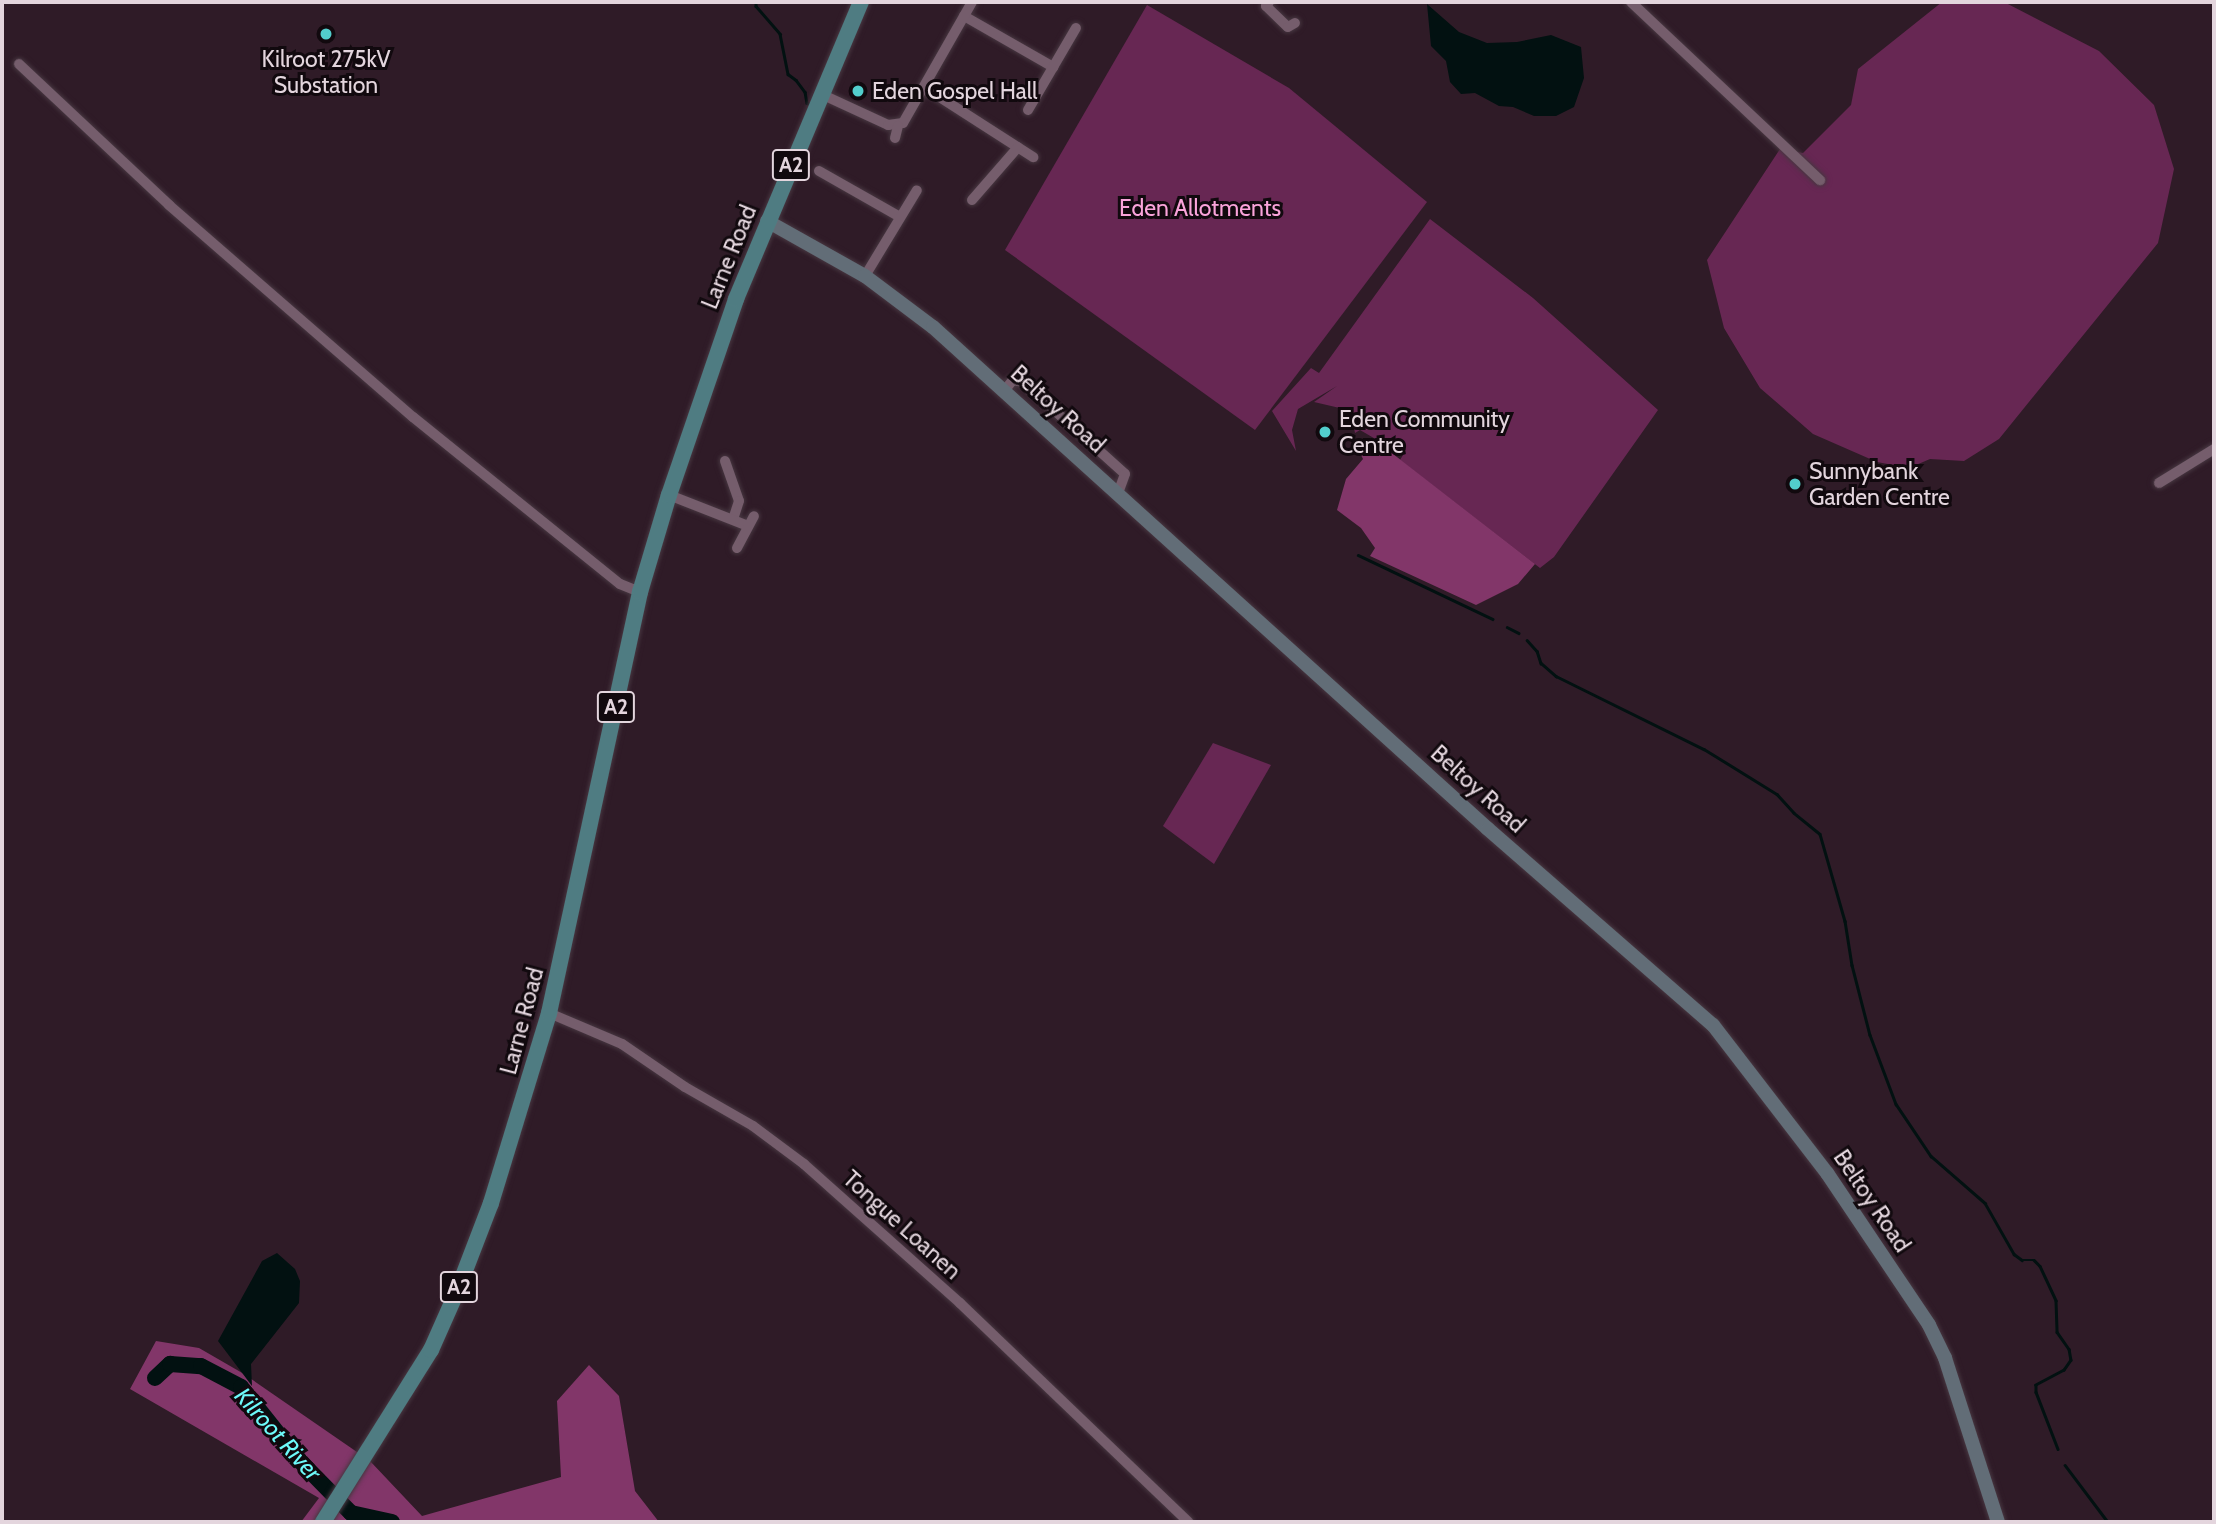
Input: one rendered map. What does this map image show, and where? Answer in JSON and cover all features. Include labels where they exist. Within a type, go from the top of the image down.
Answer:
[{"type":"main road","name":"Larne Road","points":[[323,1522],[431,1350],[458,1289],[495,1191],[549,1013],[640,592],[669,495],[716,350],[767,221],[861,2]]},
{"type":"main road","name":"Beltoy Road","points":[[767,221],[865,276],[932,326],[1488,829],[1705,1018],[1728,1042],[1758,1087],[1828,1173],[1929,1325],[1945,1358],[1998,1522]]},
{"type":"street","points":[[895,138],[898,126],[906,120],[972,2]]},
{"type":"street","points":[[1631,2],[1820,180]]},
{"type":"street","points":[[1265,3],[1289,27]]},
{"type":"street","points":[[964,16],[1053,67]]},
{"type":"street","points":[[1028,110],[1076,28]]},
{"type":"street","points":[[19,64],[169,205],[413,417],[620,584],[640,592]]},
{"type":"street","points":[[924,87],[1033,157]]},
{"type":"street","points":[[821,94],[888,125],[898,126]]},
{"type":"street","points":[[972,200],[1017,147]]},
{"type":"street","points":[[819,171],[900,217]]},
{"type":"street","points":[[865,276],[917,190]]},
{"type":"street","points":[[2159,483],[2214,449]]},
{"type":"street","points":[[725,461],[739,501],[733,519]]},
{"type":"street","points":[[669,495],[733,519],[751,521],[737,548]]},
{"type":"street","name":"Tongue Loanen","points":[[549,1013],[622,1044],[685,1087],[753,1126],[804,1164],[941,1285],[1188,1522]]},
{"type":"green space","points":[[1942,2],[2004,2],[2099,51],[2154,105],[2174,169],[2158,243],[1999,439],[1964,461],[1930,459],[1909,468],[1877,462],[1813,434],[1760,388],[1724,328],[1707,260],[1780,149],[1803,153],[1851,105],[1858,69]]},
{"type":"green space","name":"Eden Allotments","points":[[1147,5],[1289,88],[1427,202],[1255,430],[1005,250]]},
{"type":"green space","points":[[1430,219],[1533,298],[1658,410],[1554,557],[1540,568],[1400,460],[1403,455],[1360,430],[1355,433],[1352,418],[1344,409],[1314,402],[1337,386],[1298,409],[1292,430],[1296,451],[1272,411],[1311,368],[1319,373]]},
{"type":"green space","points":[[1213,743],[1271,765],[1214,864],[1163,826]]},
{"type":"shaded area","points":[[1427,4],[1459,32],[1487,43],[1517,42],[1551,35],[1581,47],[1584,78],[1574,107],[1556,116],[1534,116],[1513,107],[1499,106],[1475,93],[1461,94],[1450,82],[1446,61],[1431,46]]},
{"type":"shaded area","points":[[1375,440],[1535,564],[1518,584],[1476,605],[1370,556],[1375,548],[1361,528],[1337,510],[1346,479],[1363,459],[1359,451]]},
{"type":"shaded area","points":[[277,1253],[295,1269],[300,1281],[299,1303],[251,1364],[252,1386],[218,1341],[262,1261]]},
{"type":"shaded area","points":[[156,1341],[199,1348],[244,1374],[370,1461],[422,1516],[561,1477],[557,1401],[589,1365],[619,1396],[635,1491],[659,1522],[301,1522],[319,1498],[130,1389]]},
{"type":"waterway","points":[[756,2],[756,6],[780,34],[788,74],[796,80],[805,92],[807,103],[812,106]]},
{"type":"waterway","points":[[1358,555],[1493,619]]},
{"type":"waterway","points":[[1507,627],[1519,633]]},
{"type":"waterway","points":[[1527,640],[1537,651],[1541,663],[1556,676],[1704,749],[1777,794],[1794,813],[1820,834],[1845,921],[1852,965],[1870,1035],[1896,1104],[1931,1156],[1985,1203],[2014,1254],[2022,1260],[2034,1260],[2040,1266],[2056,1301],[2057,1332],[2069,1349],[2071,1360],[2064,1370],[2036,1385],[2036,1392],[2058,1449]]},
{"type":"waterway","name":"Kilroot River","points":[[155,1378],[170,1364],[201,1366],[241,1387],[299,1460],[351,1513],[392,1522]]},
{"type":"waterway","points":[[2065,1465],[2108,1522]]},
{"type":"place","name":"Kilroot 275kV Substation","points":[[326,34]]},
{"type":"place","name":"Eden Gospel Hall","points":[[858,91]]},
{"type":"place","name":"Eden Community Centre","points":[[1325,432]]},
{"type":"place","name":"Sunnybank Garden Centre","points":[[1795,484]]}]
